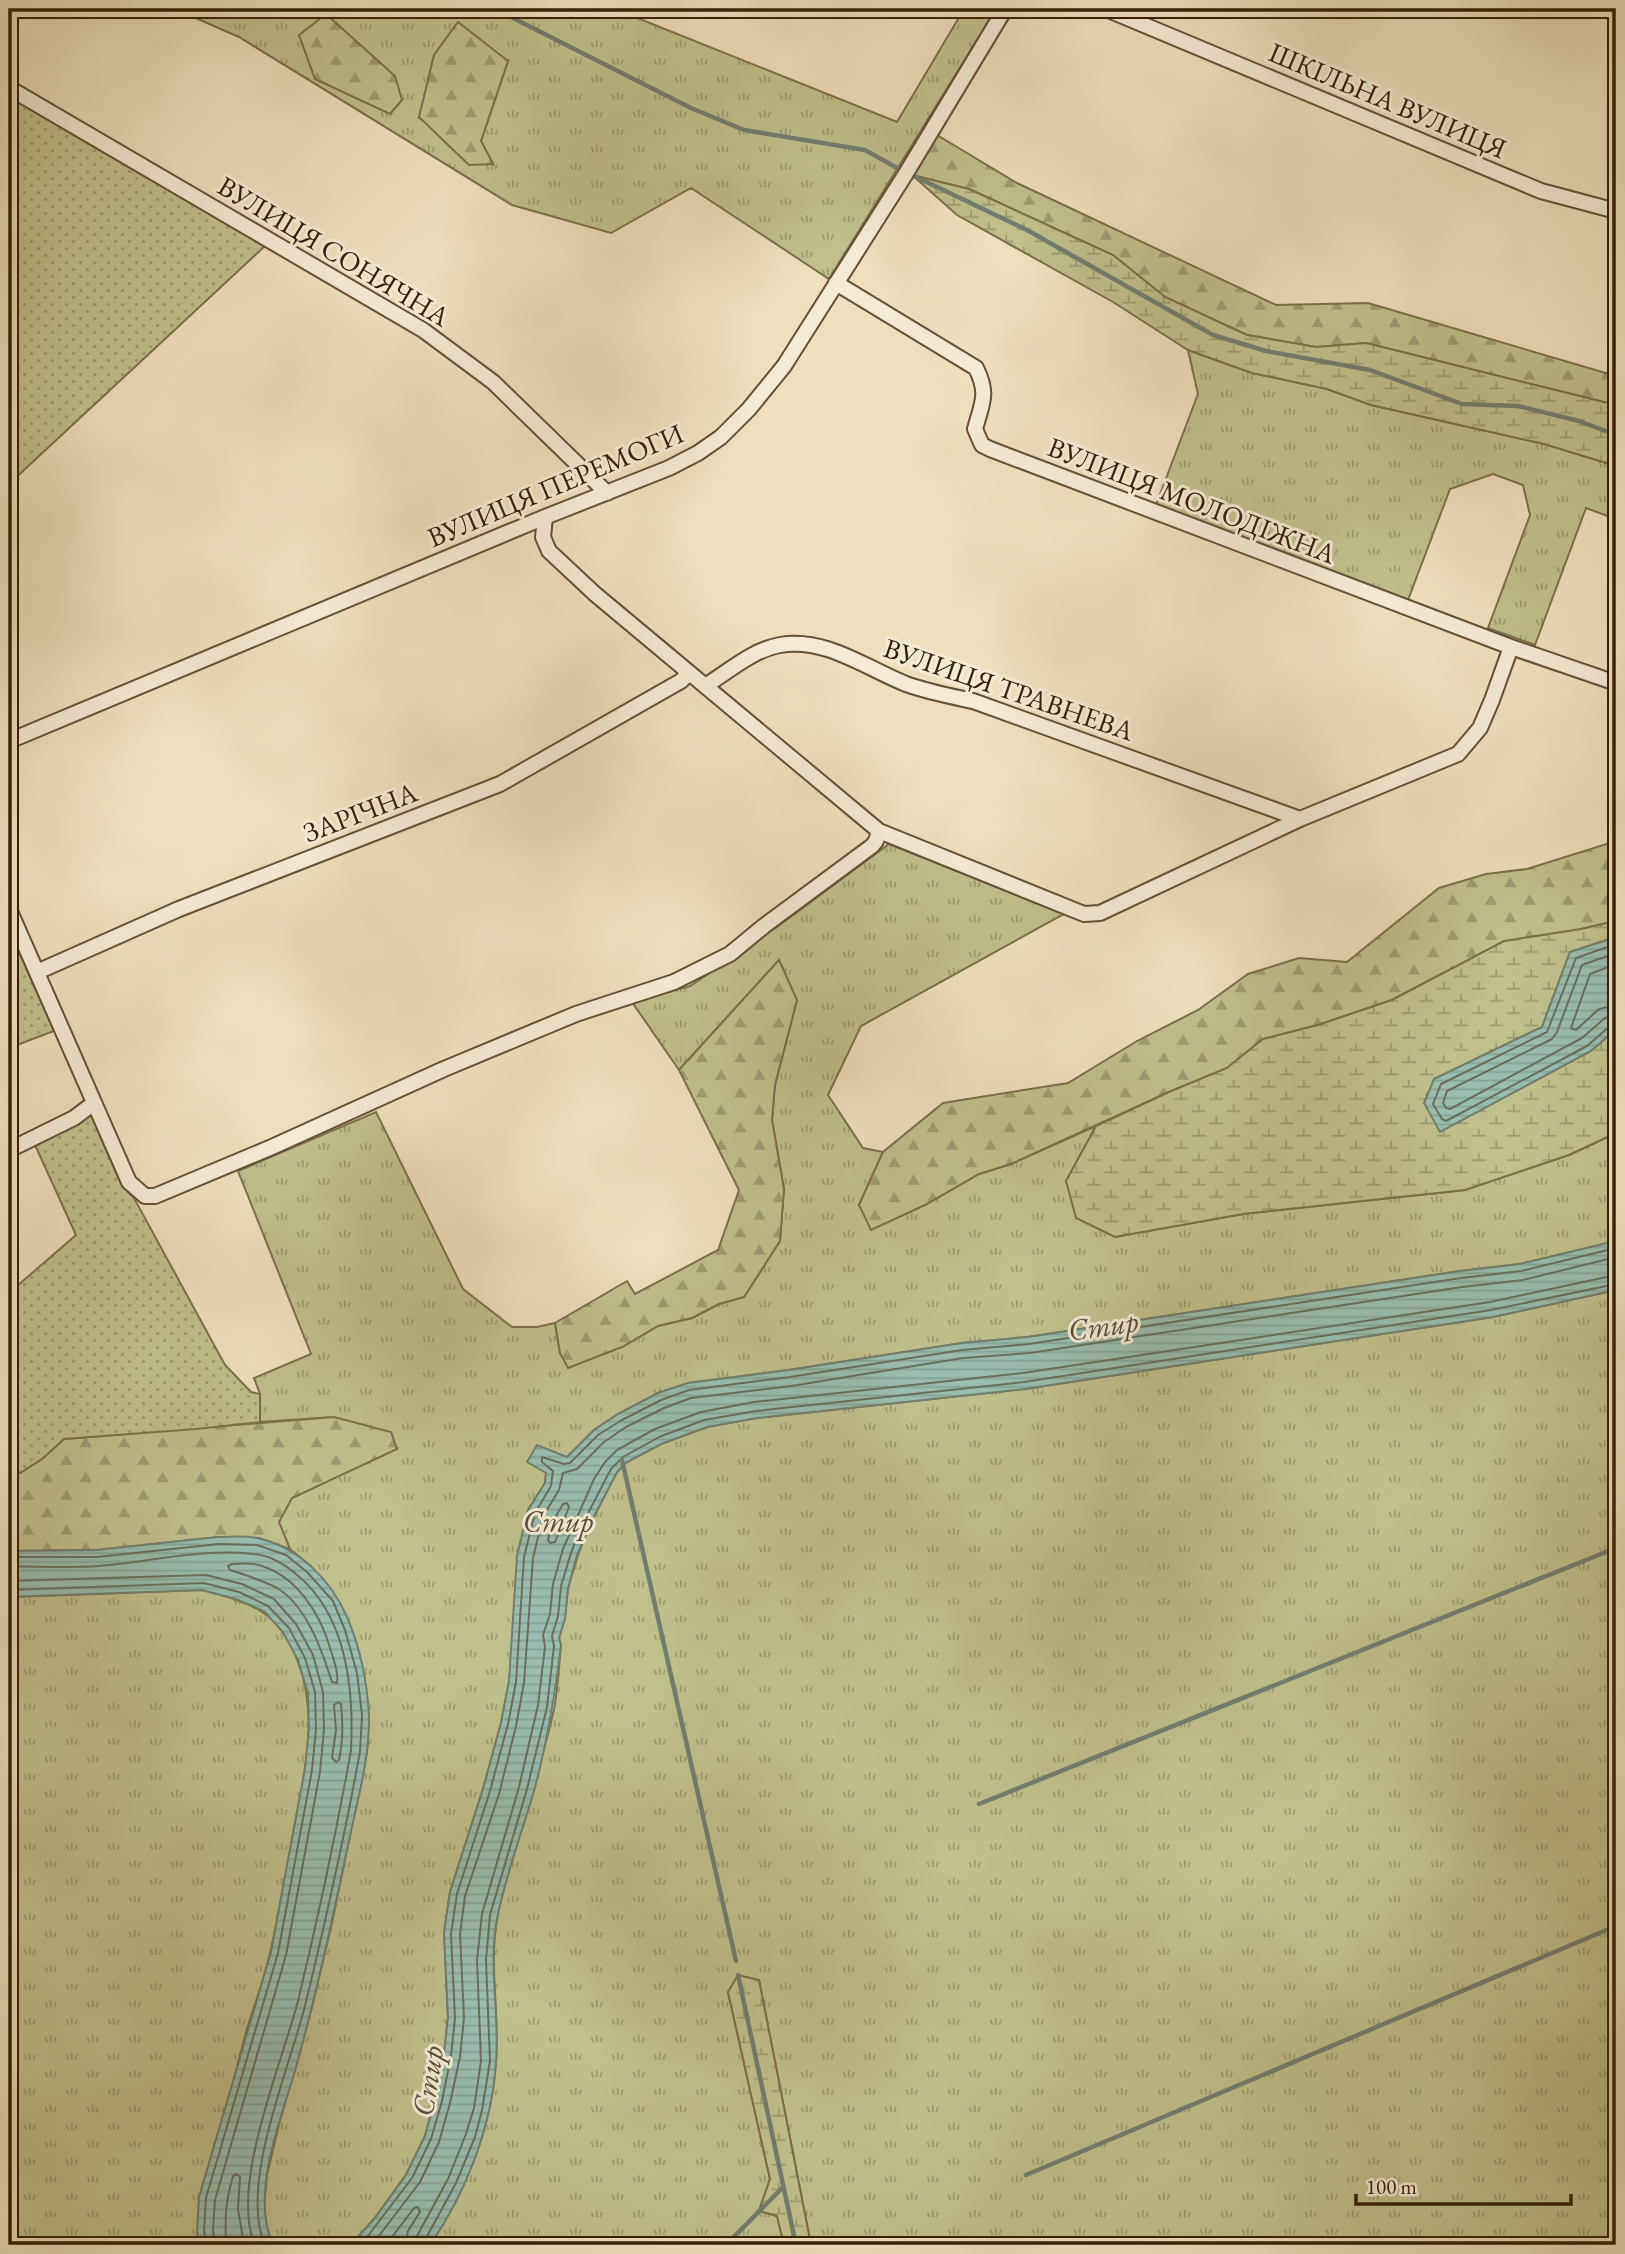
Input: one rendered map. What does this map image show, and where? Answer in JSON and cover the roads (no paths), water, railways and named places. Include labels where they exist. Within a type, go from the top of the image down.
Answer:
[{"type":"street","name":"ВУЛИЦЯ ПЕРЕМОГИ","points":[[9,741],[545,517],[669,468],[721,437],[749,409],[783,366],[1005,9]]},
{"type":"street","name":"ШКІЛЬНА ВУЛИЦЯ","points":[[1106,9],[1541,191],[1616,211]]},
{"type":"street","name":"ВУЛИЦЯ СОНЯЧНА","points":[[9,89],[423,330],[493,382],[607,493]]},
{"type":"street","name":"ВУЛИЦЯ МОЛОДІЖНА","points":[[836,283],[976,368],[984,384],[984,396],[975,429],[982,444],[990,449],[1511,647],[1616,683]]},
{"type":"street","points":[[545,517],[543,537],[549,551],[595,594],[879,831],[1084,914],[1100,913],[1300,819],[1458,754],[1480,728],[1511,647]]},
{"type":"street","name":"ВУЛИЦЯ ТРАВНЕВА","points":[[705,686],[758,653],[779,645],[800,644],[820,648],[922,689],[973,701],[1300,819]]},
{"type":"street","name":"ЗАРІЧНА","points":[[37,972],[179,909],[500,784],[681,681],[689,673]]},
{"type":"street","points":[[9,909],[129,1182],[145,1196],[155,1196],[272,1147],[444,1069],[576,1014],[674,982],[730,954],[872,846],[879,831]]},
{"type":"street","points":[[9,1150],[75,1118],[94,1103]]},
{"type":"water","points":[[1616,937],[1616,1029],[1591,1051],[1440,1132],[1424,1103],[1434,1079],[1542,1027],[1570,952]]},
{"type":"water","name":"Стир","points":[[1616,1241],[1616,1290],[1493,1317],[1025,1389],[757,1418],[707,1427],[661,1444],[627,1462],[617,1472],[590,1524],[577,1555],[568,1588],[543,1755],[506,1883],[495,1932],[496,2062],[489,2110],[475,2158],[455,2203],[430,2245],[351,2245],[406,2175],[425,2136],[435,2100],[448,2017],[444,1933],[450,1892],[501,1723],[509,1681],[517,1556],[528,1510],[545,1483],[546,1473],[527,1462],[537,1445],[567,1457],[594,1430],[618,1414],[658,1393],[688,1383],[962,1343],[1028,1337],[1520,1264]]},
{"type":"water","points":[[218,1537],[251,1537],[275,1544],[301,1558],[323,1579],[340,1603],[356,1640],[365,1677],[369,1715],[362,1780],[330,1930],[303,2043],[270,2158],[265,2203],[267,2225],[273,2245],[200,2245],[197,2232],[199,2197],[271,1952],[305,1769],[309,1728],[308,1693],[298,1660],[283,1632],[264,1611],[236,1599],[202,1590],[9,1597],[9,1551],[97,1550]]},
{"type":"waterway","points":[[495,9],[691,108],[744,130],[865,150],[899,169]]},
{"type":"waterway","points":[[912,175],[1027,230],[1213,335],[1266,351],[1370,370],[1462,404],[1518,406],[1579,421],[1616,435]]},
{"type":"waterway","points":[[622,1460],[736,1961]]},
{"type":"waterway","points":[[979,1804],[1616,1548]]},
{"type":"waterway","points":[[1026,2175],[1616,1926]]},
{"type":"waterway","points":[[738,1975],[796,2245]]},
{"type":"waterway","points":[[726,2245],[783,2187]]}]
